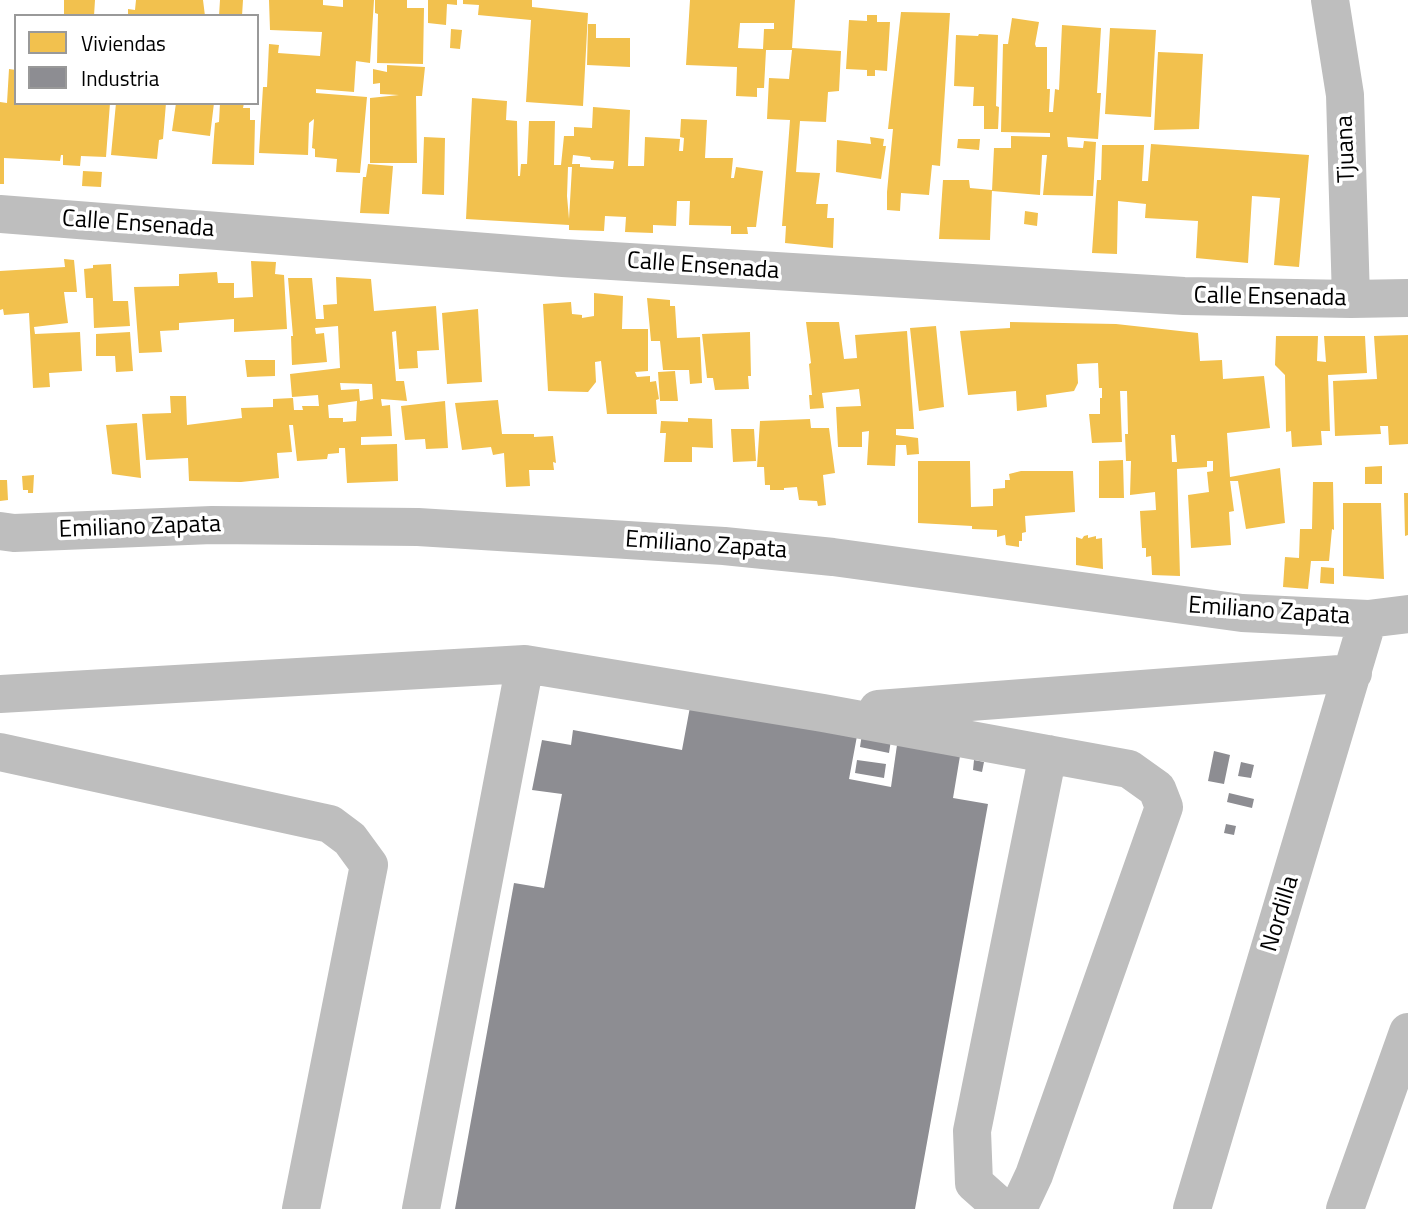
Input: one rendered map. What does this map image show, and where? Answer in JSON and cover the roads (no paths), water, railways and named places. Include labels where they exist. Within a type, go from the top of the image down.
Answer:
[{"type":"street","name":"Tjuana","points":[[1330,0],[1345,95],[1351,299]]},
{"type":"street","name":"Calle Ensenada","points":[[0,214],[577,259],[1184,296],[1408,298]]},
{"type":"street","name":"Emiliano Zapata","points":[[0,531],[14,533],[212,525],[418,527],[723,546],[897,565],[1229,611],[1368,619],[1408,614]]},
{"type":"street","name":"Nordilla","points":[[1192,1209],[1368,619]]},
{"type":"street","points":[[421,1209],[525,664]]},
{"type":"street","points":[[0,694],[525,664],[823,713],[1129,769],[1157,789],[1164,807],[1034,1175],[1018,1209]]},
{"type":"street","points":[[823,713],[1353,673]]},
{"type":"street","points":[[0,752],[330,824],[350,839],[369,864],[301,1209]]},
{"type":"street","points":[[1003,1209],[974,1183],[972,1131],[1048,754]]},
{"type":"street","points":[[1345,1209],[1408,1032]]}]
